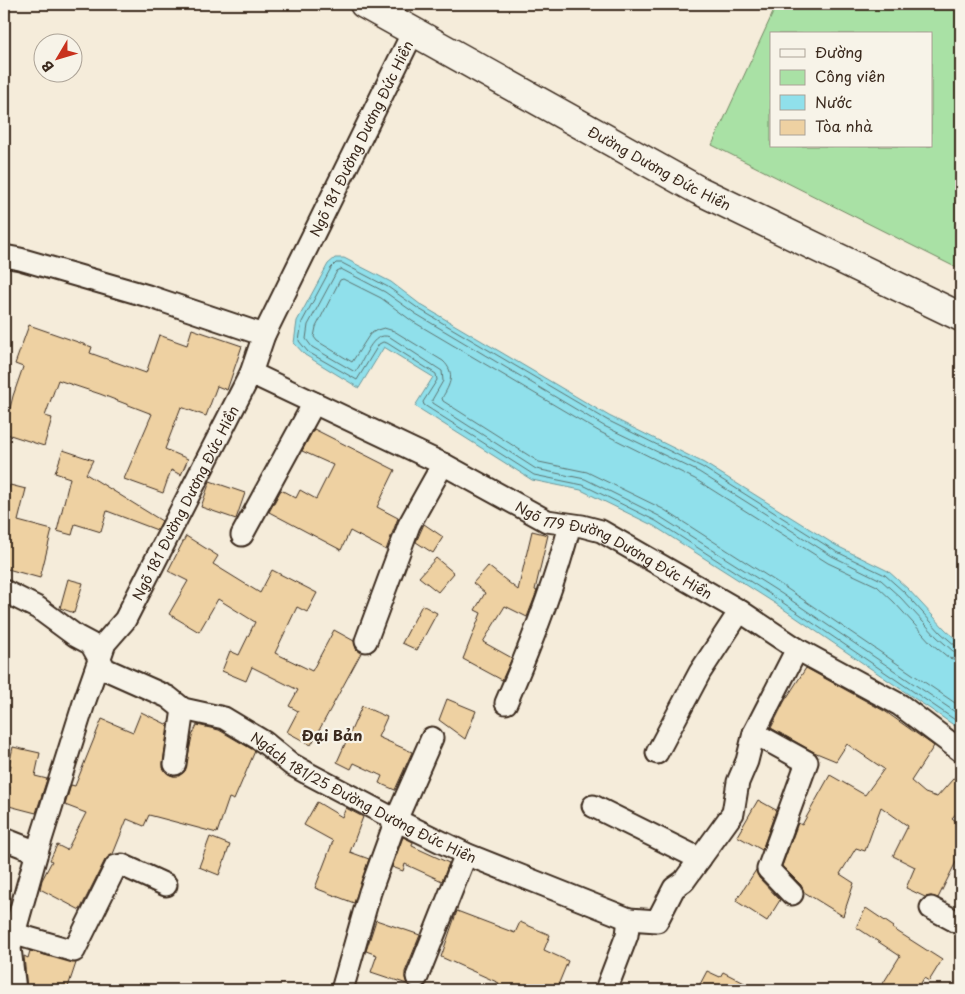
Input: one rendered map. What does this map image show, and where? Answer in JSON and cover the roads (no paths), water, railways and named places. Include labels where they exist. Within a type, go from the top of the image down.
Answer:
[{"type":"highway","name":"Đường Dương Đức Hiền","points":[[364,4],[698,190],[961,317]]},
{"type":"street","name":"Ngõ 181 Đường Dương Đức Hiền","points":[[15,990],[10,948],[37,852],[84,703],[103,664],[105,644],[125,620],[251,373],[264,336],[413,32]]},
{"type":"street","points":[[4,256],[148,296],[264,336]]},
{"type":"street","name":"Ngõ 179 Đường Dương Đức Hiền","points":[[251,373],[443,464],[547,521],[601,531],[740,611],[797,649],[900,705],[961,751]]},
{"type":"street","points":[[242,535],[314,403]]},
{"type":"street","points":[[366,641],[409,525],[443,464]]},
{"type":"street","points":[[506,703],[536,635],[559,568],[570,525]]},
{"type":"street","points":[[4,591],[38,608],[76,636],[91,644],[103,664]]},
{"type":"street","points":[[657,753],[700,672],[740,611]]},
{"type":"street","points":[[593,806],[700,859],[733,813],[738,782],[747,761],[754,733],[797,649]]},
{"type":"street","name":"Ngách 181/25 Đường Dương Đức Hiền","points":[[103,664],[168,698],[183,708],[224,718],[264,742],[299,768],[396,820],[466,854],[628,919],[658,920],[674,888],[684,881],[700,859]]},
{"type":"street","points":[[175,764],[183,708]]},
{"type":"street","points":[[754,733],[807,762],[768,869],[792,894]]},
{"type":"street","points":[[342,990],[354,954],[370,892],[396,820],[432,738]]},
{"type":"street","points":[[4,839],[37,852]]},
{"type":"street","points":[[417,977],[466,854]]},
{"type":"street","points":[[14,934],[74,951],[116,866],[122,865],[166,885]]},
{"type":"street","points":[[931,908],[961,924]]},
{"type":"street","points":[[606,990],[627,936],[628,919]]},
{"type":"water","points":[[335,258],[344,258],[391,282],[421,305],[609,416],[704,463],[837,546],[888,571],[961,644],[961,730],[776,604],[654,526],[581,490],[532,480],[415,406],[433,377],[384,347],[359,388],[305,355],[294,343],[297,321],[328,264]]},
{"type":"district","name":"Đại Bản","points":[[332,734]]}]
